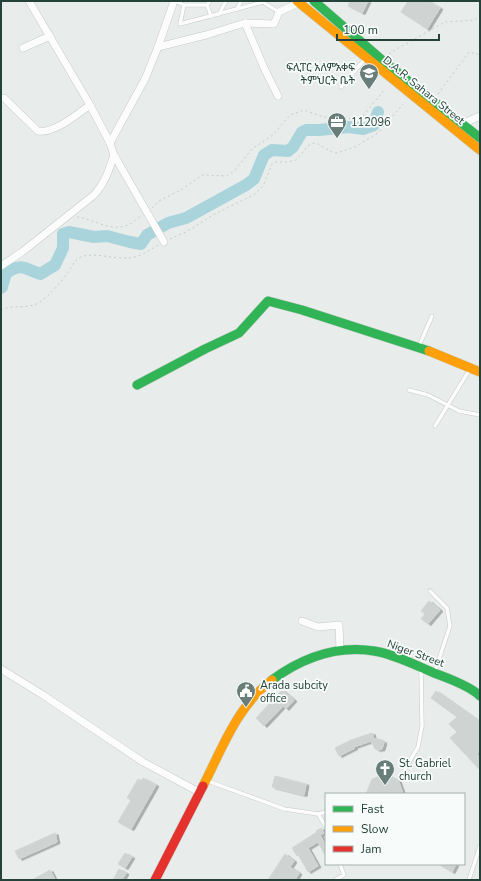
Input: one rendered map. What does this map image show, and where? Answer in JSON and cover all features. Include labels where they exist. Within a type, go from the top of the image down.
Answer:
[{"type":"main road","name":"D.A.R. Sahara Street","points":[[314,1],[382,60],[480,138]]},
{"type":"main road","name":"D.A.R. Sahara Street","points":[[298,2],[480,150]]},
{"type":"main road","points":[[137,385],[205,348],[239,333],[268,301],[302,310],[418,348],[480,372]]},
{"type":"main road","name":"Niger Street","points":[[155,880],[242,710],[254,694],[275,676],[295,664],[324,653],[340,650],[375,652],[434,672],[452,680],[480,696]]},
{"type":"street","points":[[29,1],[90,105],[110,143],[114,155],[164,242]]},
{"type":"street","points":[[110,143],[142,86],[175,1]]},
{"type":"street","points":[[158,47],[245,23],[274,24],[279,12],[298,2]]},
{"type":"street","points":[[245,23],[278,96]]},
{"type":"street","points":[[23,48],[50,36]]},
{"type":"street","points":[[1,98],[4,98],[38,131],[44,132],[54,128],[90,105]]},
{"type":"street","points":[[462,124],[480,116]]},
{"type":"street","points":[[1,266],[22,252],[94,195],[102,187],[108,175],[114,155]]},
{"type":"street","points":[[302,621],[318,627],[339,626],[340,650]]},
{"type":"street","points":[[1,669],[143,762],[199,792]]},
{"type":"lane","points":[[175,1],[184,5],[207,5]]},
{"type":"lane","points":[[207,5],[210,1]]},
{"type":"lane","points":[[219,14],[226,1]]},
{"type":"lane","points":[[237,9],[242,1]]},
{"type":"lane","points":[[184,5],[180,24],[262,1],[279,12]]},
{"type":"lane","points":[[207,5],[211,16]]},
{"type":"lane","points":[[341,87],[366,58]]},
{"type":"lane","points":[[418,348],[432,316]]},
{"type":"lane","points":[[435,426],[470,368]]},
{"type":"lane","points":[[408,390],[428,395],[459,411],[480,415]]},
{"type":"lane","points":[[430,591],[447,608],[450,626],[434,672]]},
{"type":"lane","points":[[405,769],[418,747],[422,726],[421,667]]},
{"type":"lane","points":[[205,780],[284,809],[318,814],[325,812]]},
{"type":"lane","points":[[318,814],[325,825]]},
{"type":"lane","points":[[470,880],[480,846]]},
{"type":"lane","points":[[335,880],[344,875],[340,865]]},
{"type":"path","points":[[382,60],[392,51],[445,22],[475,20],[480,16]]},
{"type":"path","points":[[432,100],[470,52],[480,55]]},
{"type":"path","points":[[67,216],[83,218],[111,227],[127,226],[147,213],[159,201],[181,190],[202,175],[226,176],[234,171],[252,149],[273,135],[290,115],[304,110],[324,117],[358,119],[364,116],[385,89]]},
{"type":"path","points":[[1,310],[8,306],[31,306],[39,302],[69,271],[73,262],[86,255],[129,258],[146,253],[164,242],[186,232],[213,215],[256,194],[263,186],[272,164],[275,162],[288,162],[296,160],[308,146],[313,143],[337,153],[355,147],[378,133],[403,104]]},
{"type":"building","points":[[350,1],[368,1],[362,13],[348,6]]},
{"type":"building","points":[[408,1],[428,1],[440,8],[427,29],[401,12]]},
{"type":"building","points":[[429,601],[440,610],[428,624],[421,619],[425,614],[421,611]]},
{"type":"building","points":[[282,690],[294,700],[286,709],[283,706],[264,726],[256,718]]},
{"type":"building","points":[[436,691],[480,722],[480,751],[477,754],[480,758],[480,770],[450,738],[457,732],[449,724],[457,717],[431,698]]},
{"type":"building","points":[[372,733],[374,739],[379,739],[384,742],[382,749],[375,749],[371,741],[354,747],[355,748],[339,756],[335,748],[351,740]]},
{"type":"building","name":"St. Gabriel church","points":[[385,774],[398,780],[403,793],[366,793],[372,779]]},
{"type":"building","points":[[275,776],[306,784],[304,795],[272,787]]},
{"type":"building","points":[[143,778],[156,785],[131,829],[118,822],[131,800],[127,798],[138,779],[142,781]]},
{"type":"building","points":[[321,828],[324,833],[320,835],[325,844],[325,855],[318,842],[308,848],[318,866],[308,872],[298,854],[297,856],[292,848],[317,832],[316,831]]},
{"type":"building","points":[[55,833],[57,842],[19,859],[15,851]]},
{"type":"building","points":[[125,853],[132,857],[125,868],[118,864]]},
{"type":"building","points":[[285,854],[294,861],[290,867],[299,873],[295,880],[268,880]]},
{"type":"building","points":[[440,865],[456,865],[452,872]]},
{"type":"building","points":[[119,869],[126,873],[122,880],[113,880]]},
{"type":"building","points":[[50,870],[55,880],[32,880]]},
{"type":"waterway","points":[[1,288],[6,273],[11,270],[20,267],[40,274],[55,265],[63,248],[63,234],[69,232],[94,237],[107,236],[141,244],[147,235],[168,223],[186,218],[246,185],[254,179],[264,155],[272,150],[288,151],[293,147],[302,132],[306,130],[349,127],[363,129],[374,125],[378,112]]},
{"type":"traffic: fast","points":[[314,1],[382,60],[480,138]]},
{"type":"traffic: fast","points":[[137,385],[239,333],[268,301],[302,310],[429,351]]},
{"type":"traffic: fast","points":[[272,680],[295,665],[320,655],[346,650],[374,651],[397,657],[471,689],[480,696]]},
{"type":"traffic: slow","points":[[297,1],[480,150]]},
{"type":"traffic: slow","points":[[429,351],[480,372]]},
{"type":"traffic: slow","points":[[203,786],[224,743],[240,715],[249,702],[272,680]]},
{"type":"traffic: jam","points":[[155,880],[203,786]]},
{"type":"place","name":"ፍሊፐር አለምአቀፍ ትምህርት ቤት","points":[[369,90]]},
{"type":"place","name":"112096","points":[[337,139]]},
{"type":"place","name":"Arada subcity office","points":[[246,708]]},
{"type":"place","name":"St. Gabriel church","points":[[385,786]]}]
